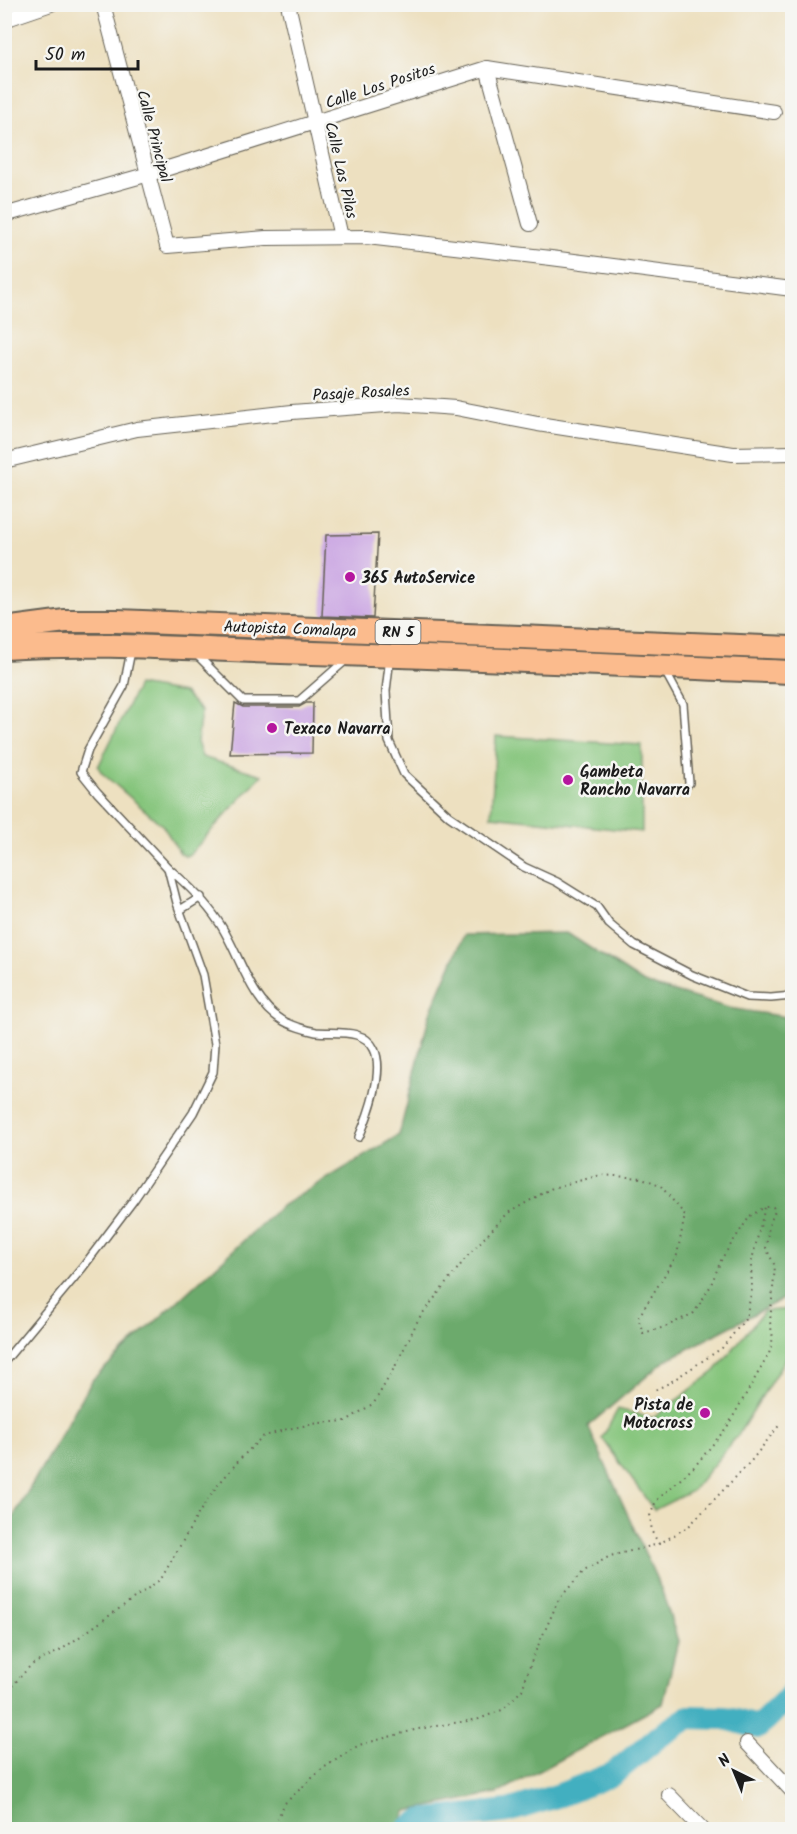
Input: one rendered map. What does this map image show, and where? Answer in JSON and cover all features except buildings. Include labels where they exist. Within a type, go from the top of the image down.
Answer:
[{"type":"highway","points":[[4,613],[39,613],[117,621]]},
{"type":"highway","name":"Autopista Comalapa","points":[[4,629],[66,621],[117,621],[792,648]]},
{"type":"highway","points":[[4,662],[132,647]]},
{"type":"highway","name":"Autopista Comalapa","points":[[4,648],[132,647],[391,655],[792,672]]},
{"type":"street","points":[[4,20],[51,4]]},
{"type":"street","name":"Calle Principal","points":[[103,4],[167,246],[266,238],[341,237]]},
{"type":"street","name":"Calle Las Pilas","points":[[288,4],[341,237]]},
{"type":"street","points":[[487,68],[530,224]]},
{"type":"street","name":"Calle Los Positos","points":[[4,215],[314,124],[487,68],[774,112]]},
{"type":"street","points":[[341,237],[367,237],[551,258],[792,289]]},
{"type":"street","name":"Pasaje Rosales","points":[[4,461],[137,429],[292,412],[399,404],[456,408],[538,424],[734,454],[792,453]]},
{"type":"street","points":[[747,1743],[792,1791]]},
{"type":"street","points":[[669,1795],[703,1830]]},
{"type":"lane","points":[[132,647],[124,686],[88,750],[81,772],[168,867],[201,897],[219,922],[254,989],[262,1001],[282,1020],[314,1031],[357,1035],[369,1041],[375,1052],[378,1070],[367,1119],[359,1137]]},
{"type":"lane","points":[[191,649],[243,701],[298,701],[353,654]]},
{"type":"lane","points":[[391,655],[386,691],[389,741],[404,774],[449,816],[524,867],[557,882],[597,907],[609,924],[634,945],[692,975],[747,997],[771,999],[792,996]]},
{"type":"lane","points":[[663,666],[683,704],[689,783]]},
{"type":"lane","points":[[4,1362],[83,1267],[133,1201],[193,1113],[213,1072],[215,1044],[203,975],[180,910],[168,867]]},
{"type":"lane","points":[[180,910],[201,897]]},
{"type":"path","points":[[4,1695],[31,1665],[60,1650],[161,1579],[195,1519],[218,1485],[262,1437],[318,1423],[346,1421],[374,1403],[398,1363],[419,1318],[469,1254],[508,1213],[552,1188],[602,1175],[642,1178],[660,1185],[685,1215],[677,1255],[638,1318],[643,1333],[665,1327],[694,1312],[710,1287],[722,1258],[750,1216],[765,1207],[773,1208],[775,1211],[769,1225],[766,1248],[775,1266],[770,1322],[773,1338],[770,1354],[728,1427],[695,1466],[656,1501],[650,1516],[652,1532],[660,1544]]},
{"type":"path","points":[[653,1391],[722,1348],[746,1318],[752,1288],[751,1264],[765,1207]]},
{"type":"path","points":[[272,1830],[285,1803],[322,1769],[360,1745],[418,1729],[479,1719],[502,1710],[522,1690],[532,1657],[559,1599],[584,1571],[610,1556],[660,1544],[689,1526],[751,1461],[781,1423]]},
{"type":"green space","points":[[138,685],[184,693],[201,711],[197,742],[202,757],[262,775],[186,856],[180,853],[163,826],[98,767]]},
{"type":"green space","name":"Gambeta Rancho Navarra","points":[[496,736],[642,745],[642,832],[491,816]]},
{"type":"green space","points":[[567,933],[644,983],[729,1008],[792,1018],[792,1294],[665,1361],[588,1426],[662,1591],[678,1641],[663,1704],[498,1793],[407,1811],[397,1829],[5,1829],[5,1531],[93,1379],[280,1207],[399,1135],[430,1013],[464,935]]},
{"type":"green space","name":"Pista de Motocross","points":[[790,1309],[792,1348],[738,1435],[692,1491],[654,1510],[602,1438],[618,1409],[653,1418],[715,1371],[764,1311]]},
{"type":"waterway","points":[[407,1830],[421,1821],[508,1811],[560,1795],[613,1774],[658,1737],[689,1717],[725,1718],[758,1727],[792,1694]]},
{"type":"place","name":"365 AutoService","points":[[350,577]]},
{"type":"place","name":"Texaco Navarra","points":[[272,728]]},
{"type":"place","name":"Gambeta Rancho Navarra","points":[[568,780]]},
{"type":"place","name":"Pista de Motocross","points":[[705,1413]]}]
